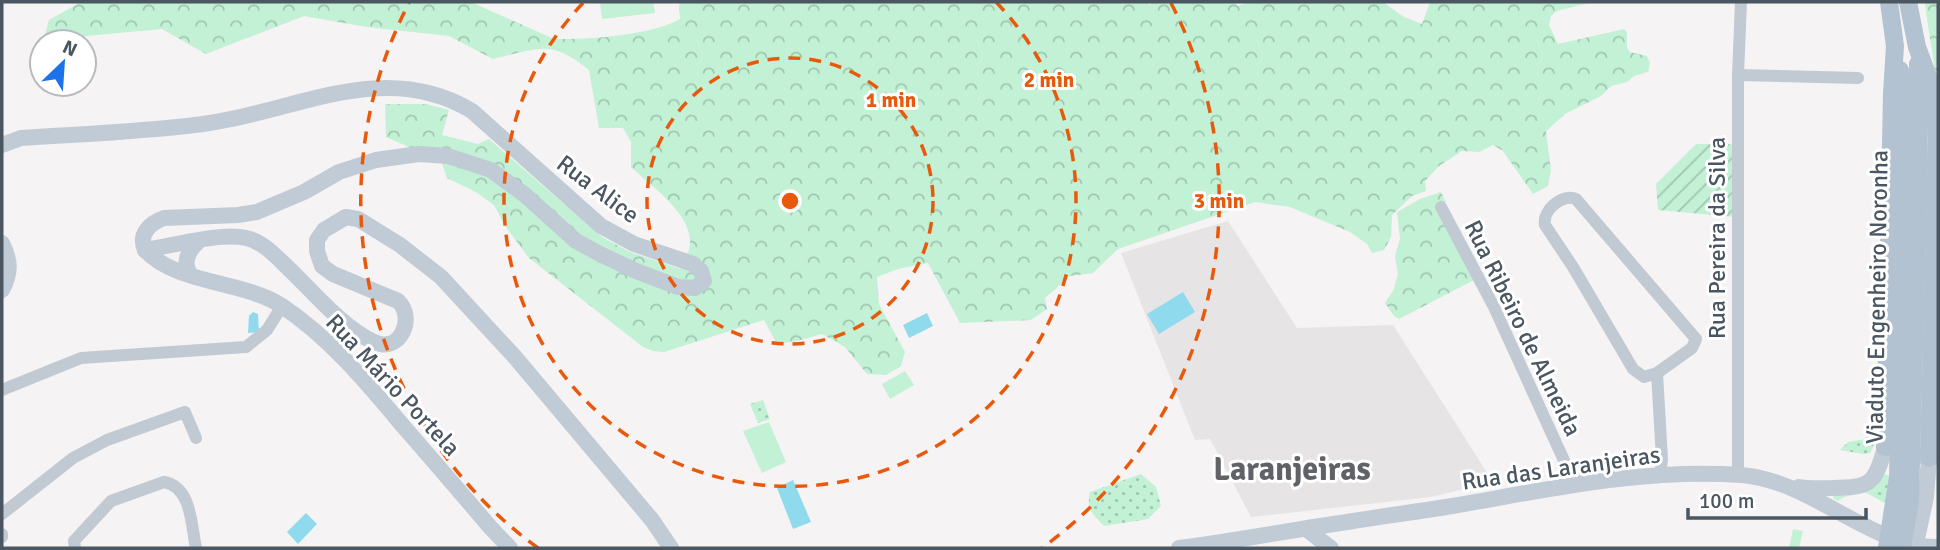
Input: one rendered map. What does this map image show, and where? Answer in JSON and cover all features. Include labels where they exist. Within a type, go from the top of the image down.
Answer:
[{"type":"main road","points":[[1885,447],[1895,46],[1889,2]]},
{"type":"main road","points":[[1908,2],[1917,47],[1929,79],[1937,143],[1929,458]]},
{"type":"main road","name":"Viaduto Engenheiro Noronha","points":[[1895,46],[1905,99],[1912,165],[1911,547]]},
{"type":"main road","name":"Viaduto Engenheiro Noronha","points":[[1887,548],[1898,477],[1917,47]]},
{"type":"street","name":"Rua Pereira da Silva","points":[[1738,475],[1738,75],[1741,2]]},
{"type":"street","points":[[1738,75],[1858,78]]},
{"type":"street","name":"Rua Alice","points":[[2,145],[21,138],[206,124],[339,92],[381,89],[435,94],[472,111],[601,226],[634,244],[693,264],[701,271],[704,281],[695,288],[678,287],[636,271],[576,241],[526,195],[491,170],[449,156],[419,154],[376,160],[339,172],[304,192],[257,212],[164,218],[153,222],[146,230],[142,237],[145,250]]},
{"type":"street","points":[[1566,197],[1576,199],[1696,339],[1692,348],[1657,373],[1644,377],[1633,369],[1545,225],[1547,211],[1566,197]]},
{"type":"street","name":"Rua Ribeiro de Almeida","points":[[1441,207],[1494,307],[1567,467],[1580,485]]},
{"type":"street","points":[[145,250],[200,241],[246,238],[263,246],[352,329],[374,342],[386,345],[394,343],[399,337],[407,315],[404,307],[398,301],[333,274],[322,266],[317,251],[317,240],[333,223],[346,217],[369,224],[441,277],[652,520],[671,548]]},
{"type":"street","points":[[190,274],[186,258],[193,246],[200,241]]},
{"type":"street","points":[[2,243],[9,258],[9,276],[2,290]]},
{"type":"street","name":"Rua Mário Portela","points":[[145,250],[160,262],[256,294],[282,306],[343,357],[510,548]]},
{"type":"street","points":[[2,390],[81,358],[246,347],[267,330],[282,306]]},
{"type":"street","points":[[1657,373],[1662,459],[1660,476]]},
{"type":"street","points":[[2,514],[73,458],[107,440],[184,412],[187,413],[196,438]]},
{"type":"street","points":[[1786,485],[1813,490],[1863,486],[1879,468],[1885,447],[1929,458],[1926,497],[1911,547]]},
{"type":"street","name":"Rua Ribeiro de Almeida","points":[[1559,488],[1567,467]]},
{"type":"street","name":"Rua das Laranjeiras","points":[[1179,548],[1209,546],[1641,477],[1738,475],[1786,485],[1911,547],[1938,547]]},
{"type":"street","points":[[75,548],[75,541],[111,501],[164,482],[172,484],[185,495],[196,548]]},
{"type":"street","points":[[1926,497],[1938,512]]},
{"type":"street","points":[[1338,548],[1338,537],[1346,522]]},
{"type":"street","points":[[1306,529],[1331,548]]},
{"type":"street","points":[[1874,548],[1877,531]]},
{"type":"shaded area","points":[[1228,221],[1297,328],[1393,325],[1493,482],[1431,497],[1251,517],[1210,439],[1195,440],[1121,253]]},
{"type":"green space","points":[[81,2],[471,2],[554,39],[568,39],[654,29],[680,19],[679,2],[1146,2],[1150,5],[1152,2],[1234,2],[1238,6],[1248,2],[1383,2],[1404,17],[1422,24],[1430,2],[1592,2],[1557,11],[1551,16],[1549,25],[1558,44],[1624,29],[1627,32],[1627,47],[1630,52],[1647,56],[1650,63],[1648,72],[1611,86],[1601,96],[1565,114],[1546,131],[1551,170],[1548,186],[1533,194],[1503,151],[1493,145],[1479,152],[1462,151],[1439,166],[1425,181],[1426,191],[1412,196],[1392,215],[1391,237],[1384,250],[1372,253],[1367,244],[1350,232],[1290,207],[1255,202],[1118,249],[1093,273],[1070,276],[1045,298],[1047,309],[1031,320],[960,323],[928,263],[898,269],[877,277],[879,304],[905,352],[901,366],[886,375],[867,374],[845,347],[822,334],[777,344],[764,320],[664,352],[643,347],[529,258],[505,226],[494,205],[476,192],[447,178],[441,161],[386,137],[385,104],[426,104],[449,110],[442,135],[478,144],[489,139],[602,237],[630,252],[681,269],[690,243],[684,221],[669,201],[631,167],[631,142],[623,128],[599,128],[589,70],[564,53],[543,49],[493,59],[449,36],[367,27],[304,16],[206,54],[162,29],[98,35],[98,28],[47,28],[49,20]]},
{"type":"green space","points":[[600,2],[653,2],[655,13],[602,19]]},
{"type":"green space","points":[[1925,2],[1938,2],[1938,90],[1926,12]]},
{"type":"green space","points":[[1696,144],[1735,144],[1736,217],[1658,210],[1656,184]]},
{"type":"green space","points":[[1441,192],[1446,202],[1439,206],[1476,279],[1399,319],[1385,303],[1393,291],[1398,275],[1395,256],[1400,239],[1397,212],[1420,199]]},
{"type":"green space","points":[[905,371],[914,385],[890,399],[882,384]]},
{"type":"green space","points":[[763,400],[770,419],[758,423],[750,404]]},
{"type":"green space","points":[[1875,420],[1875,443],[1870,453],[1840,450],[1848,442],[1865,439],[1872,431]]},
{"type":"green space","points":[[769,422],[786,462],[762,473],[743,431]]},
{"type":"green space","points":[[1141,474],[1156,487],[1161,506],[1148,519],[1104,526],[1091,511],[1090,492]]},
{"type":"green space","points":[[1885,474],[1892,477],[1906,515],[1865,492],[1838,501],[1833,498],[1834,494],[1867,491]]},
{"type":"green space","points":[[1793,529],[1803,531],[1799,548],[1789,548]]},
{"type":"water","points":[[1183,292],[1195,312],[1159,334],[1147,314]]},
{"type":"water","points":[[253,312],[258,314],[259,332],[248,333],[249,316]]},
{"type":"water","points":[[927,313],[933,326],[909,338],[903,325]]},
{"type":"water","points":[[793,480],[811,522],[793,529],[777,488]]},
{"type":"water","points":[[306,513],[317,524],[298,544],[287,532]]},
{"type":"district","name":"Laranjeiras","points":[[1292,469]]}]
